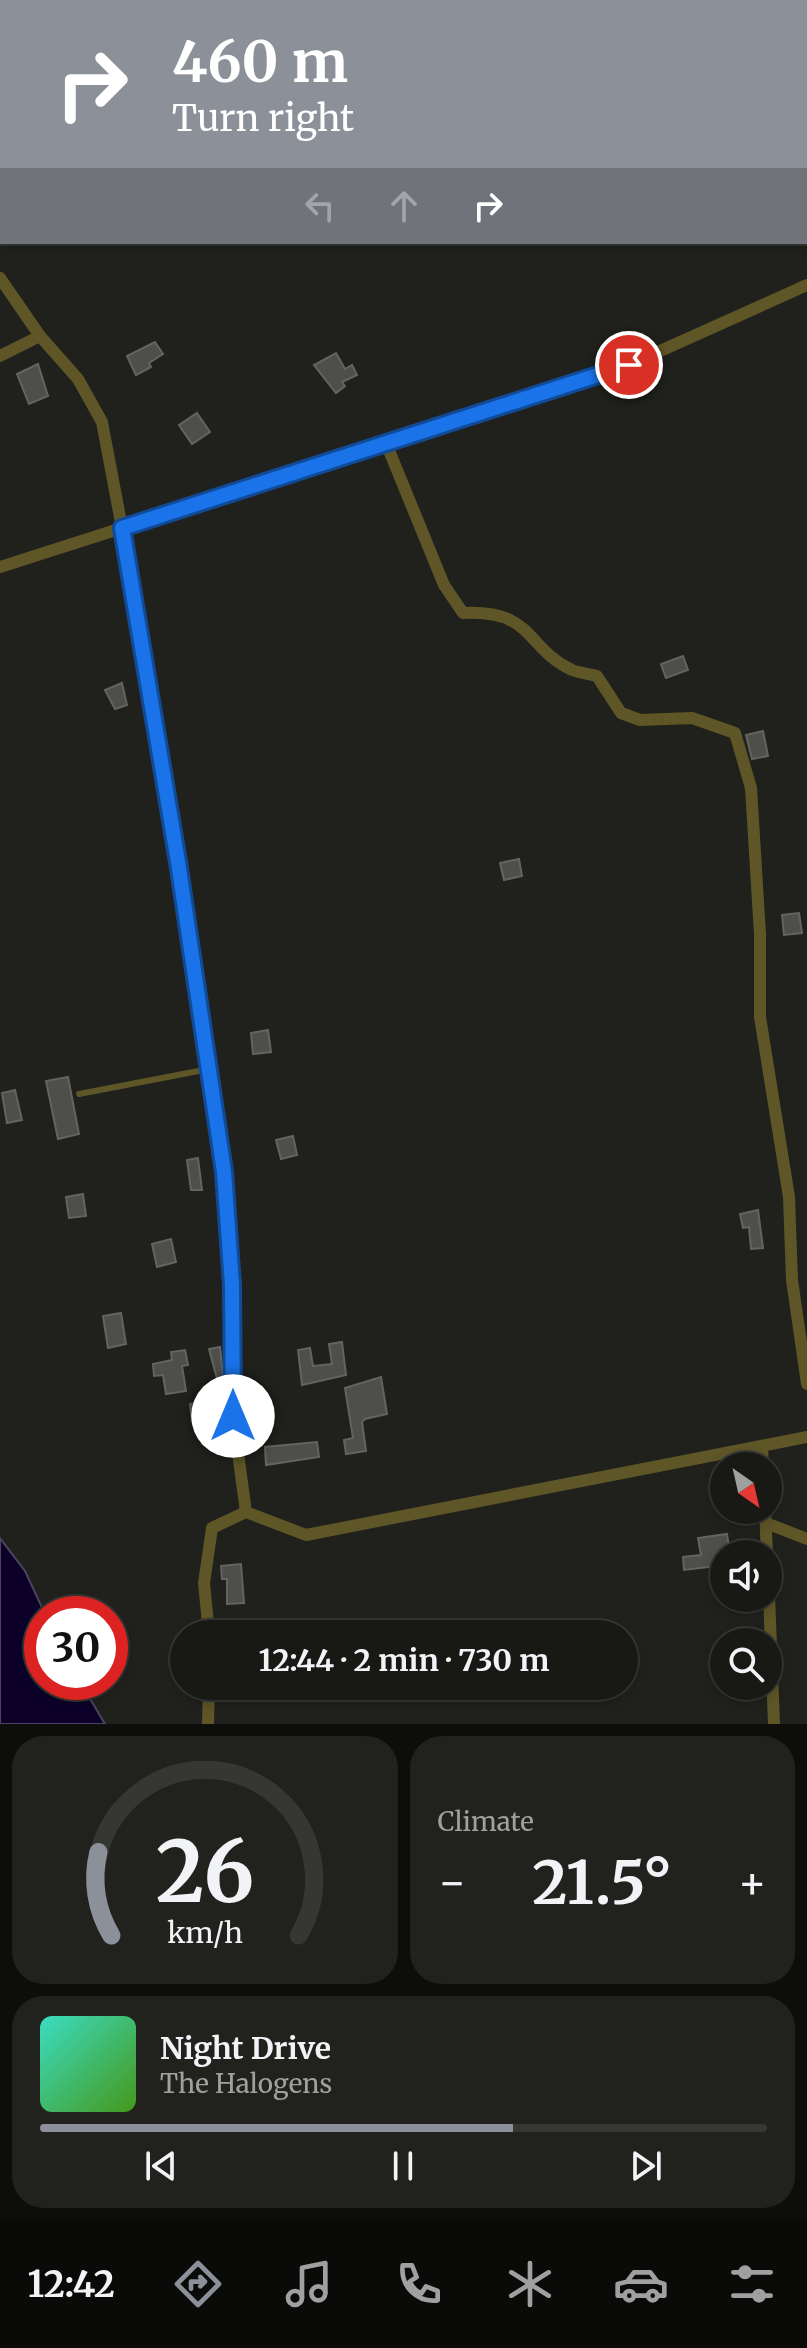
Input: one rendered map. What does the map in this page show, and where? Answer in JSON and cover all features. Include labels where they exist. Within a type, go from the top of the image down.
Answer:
[{"type":"street","points":[[0,278],[40,336],[78,379],[102,422],[122,528],[224,1172],[232,1285],[233,1416],[246,1512]]},
{"type":"street","points":[[0,567],[629,365],[807,285]]},
{"type":"street","points":[[0,356],[40,336]]},
{"type":"street","points":[[386,443],[444,585],[463,613],[489,612],[525,627],[572,670],[597,676],[621,713],[640,720],[692,718],[735,733],[751,788],[760,934],[760,1017],[789,1197],[792,1280],[807,1384]]},
{"type":"street","points":[[208,1620],[204,1583],[212,1528],[246,1512],[306,1535],[807,1437]]},
{"type":"street","points":[[762,1446],[762,1452]]},
{"type":"street","points":[[780,1524],[807,1539]]},
{"type":"street","points":[[770,1612],[774,1724]]},
{"type":"street","points":[[208,1724],[209,1700]]},
{"type":"lane","points":[[79,1094],[209,1069]]},
{"type":"shaded area","points":[[0,1538],[25,1571],[37,1596],[24,1596],[24,1700],[91,1700],[105,1724],[0,1724]]},
{"type":"building","points":[[155,342],[163,354],[149,363],[151,367],[136,375],[127,356]]},
{"type":"building","points":[[336,353],[345,369],[352,365],[357,375],[342,382],[345,386],[336,393],[314,365]]},
{"type":"building","points":[[38,364],[48,396],[29,404],[17,374]]},
{"type":"building","points":[[197,413],[210,432],[192,444],[179,425]]},
{"type":"building","points":[[683,656],[688,670],[666,678],[661,664]]},
{"type":"building","points":[[122,683],[127,705],[115,709],[105,690]]},
{"type":"building","points":[[763,731],[768,756],[752,759],[746,735]]},
{"type":"building","points":[[519,859],[522,876],[504,880],[500,863]]},
{"type":"building","points":[[799,913],[802,933],[784,935],[782,915]]},
{"type":"building","points":[[268,1030],[271,1052],[253,1054],[251,1033]]},
{"type":"building","points":[[68,1077],[79,1134],[58,1139],[46,1081]]},
{"type":"building","points":[[15,1090],[22,1120],[7,1123],[2,1093]]},
{"type":"building","points":[[293,1136],[297,1155],[281,1159],[276,1140]]},
{"type":"building","points":[[198,1158],[202,1190],[191,1190],[187,1160]]},
{"type":"building","points":[[83,1194],[86,1216],[69,1218],[66,1197]]},
{"type":"building","points":[[758,1210],[763,1248],[751,1249],[749,1227],[743,1228],[740,1214]]},
{"type":"building","points":[[171,1239],[176,1262],[157,1267],[152,1244]]},
{"type":"building","points":[[121,1313],[126,1344],[108,1348],[103,1316]]},
{"type":"building","points":[[342,1342],[346,1375],[302,1385],[298,1350],[310,1348],[313,1366],[332,1364],[329,1344]]},
{"type":"building","points":[[220,1347],[224,1385],[219,1386],[209,1349]]},
{"type":"building","points":[[185,1350],[188,1365],[182,1366],[186,1391],[166,1394],[163,1375],[154,1376],[153,1364],[172,1360],[171,1352]]},
{"type":"building","points":[[381,1377],[387,1414],[362,1422],[366,1451],[346,1454],[344,1440],[353,1438],[345,1388]]},
{"type":"building","points":[[207,1401],[211,1429],[217,1428],[220,1440],[202,1444],[197,1421],[192,1421],[190,1404]]},
{"type":"building","points":[[317,1442],[319,1457],[266,1465],[265,1447]]},
{"type":"building","points":[[727,1534],[728,1540],[710,1540],[710,1567],[684,1570],[683,1557],[701,1555],[698,1538]]},
{"type":"building","points":[[241,1564],[244,1603],[227,1604],[227,1579],[222,1579],[221,1566]]},
{"type":"route","points":[[233,1416],[232,1285],[224,1172],[178,862],[122,528],[629,365]]}]
